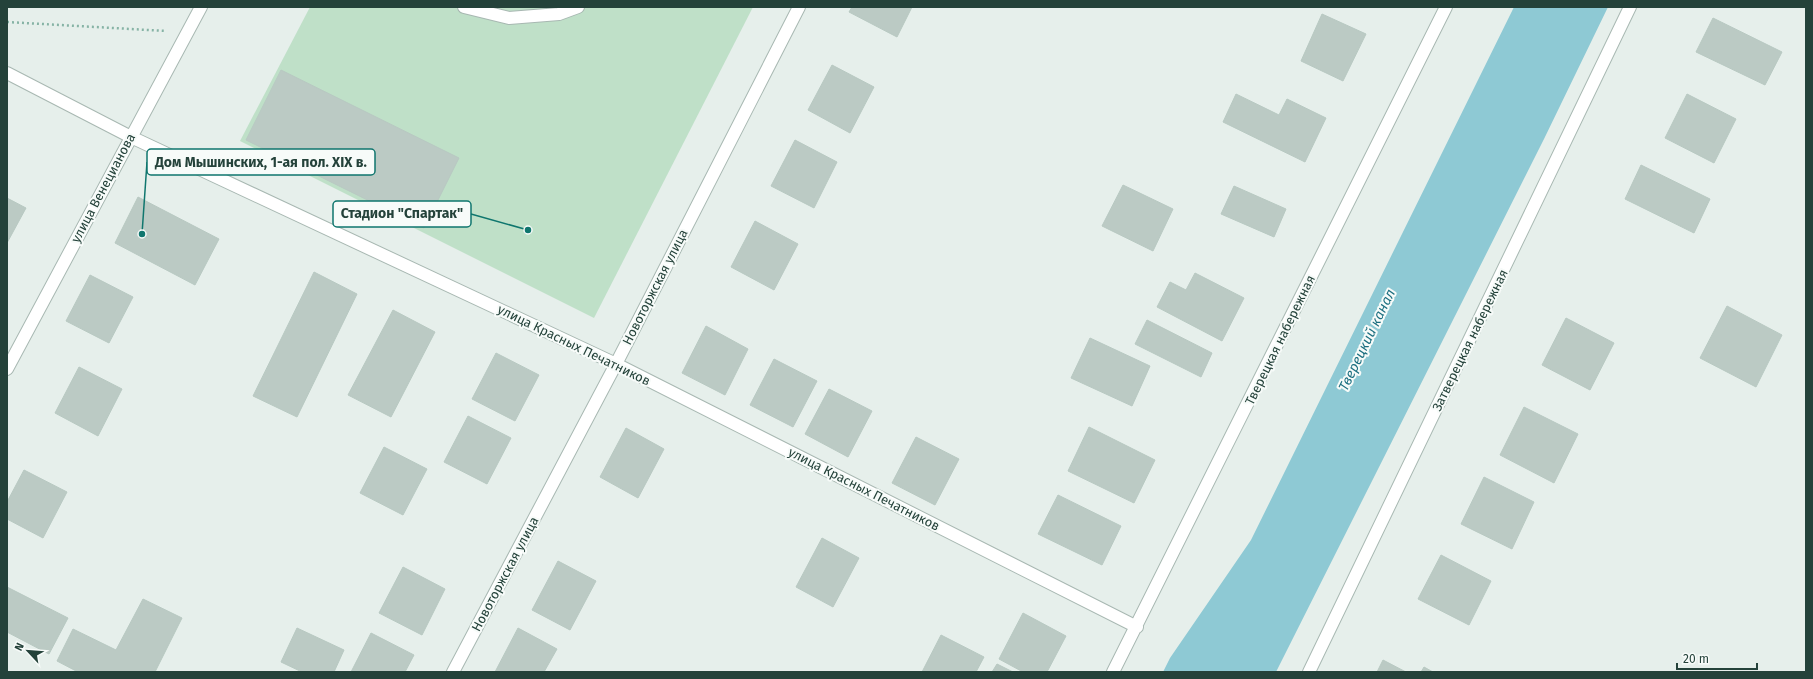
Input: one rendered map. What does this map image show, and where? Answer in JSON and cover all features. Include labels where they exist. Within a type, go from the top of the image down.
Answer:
[{"type":"street","name":"улица Венецианова","points":[[7,370],[201,7]]},
{"type":"street","points":[[464,7],[509,18],[559,14],[578,7]]},
{"type":"street","name":"Новоторжская улица","points":[[453,672],[616,364],[799,7]]},
{"type":"street","name":"Тверецкая набережная","points":[[1113,672],[1137,627],[1446,7]]},
{"type":"street","name":"Затверецкая набережная","points":[[1309,672],[1630,7]]},
{"type":"street","name":"улица Красных Печатников","points":[[7,73],[131,137],[616,364],[1137,627]]},
{"type":"path","points":[[7,22],[188,32]]},
{"type":"green space","points":[[310,7],[753,7],[594,318],[240,141]]},
{"type":"water","name":"Тверецкий канал","points":[[1514,7],[1608,7],[1544,139],[1276,672],[1163,672],[1170,658],[1251,540]]},
{"type":"building","points":[[852,7],[912,7],[897,37],[849,12]]},
{"type":"building","points":[[1322,14],[1366,34],[1343,81],[1301,61]]},
{"type":"building","points":[[1713,18],[1782,52],[1765,85],[1696,52]]},
{"type":"building","points":[[832,65],[874,87],[850,133],[808,110]]},
{"type":"building","points":[[281,70],[459,158],[424,228],[246,140]]},
{"type":"building","points":[[1236,94],[1279,115],[1287,99],[1326,118],[1305,162],[1223,122]]},
{"type":"building","points":[[1687,94],[1736,119],[1714,163],[1665,138]]},
{"type":"building","points":[[795,140],[837,162],[814,208],[771,186]]},
{"type":"building","points":[[1641,165],[1710,199],[1694,233],[1625,199]]},
{"type":"building","points":[[1123,185],[1173,209],[1153,251],[1102,226]]},
{"type":"building","points":[[1234,186],[1286,209],[1274,237],[1221,214]]},
{"type":"building","points":[[138,197],[219,239],[195,285],[115,243]]},
{"type":"building","points":[[7,198],[26,208],[7,243]]},
{"type":"building","points":[[755,221],[798,244],[774,290],[731,267]]},
{"type":"building","points":[[314,272],[357,294],[297,417],[253,396]]},
{"type":"building","points":[[1195,273],[1244,298],[1222,341],[1157,307],[1170,282],[1186,290]]},
{"type":"building","points":[[90,275],[133,297],[109,343],[66,321]]},
{"type":"building","points":[[1727,306],[1782,335],[1756,387],[1700,358]]},
{"type":"building","points":[[393,310],[435,332],[391,417],[348,395]]},
{"type":"building","points":[[1566,318],[1614,343],[1590,390],[1542,365]]},
{"type":"building","points":[[1147,320],[1212,353],[1201,377],[1135,344]]},
{"type":"building","points":[[706,326],[748,349],[725,395],[682,373]]},
{"type":"building","points":[[1090,338],[1150,366],[1132,406],[1071,378]]},
{"type":"building","points":[[496,353],[539,375],[515,421],[472,399]]},
{"type":"building","points":[[774,359],[817,381],[793,427],[750,405]]},
{"type":"building","points":[[79,367],[122,389],[98,436],[55,413]]},
{"type":"building","points":[[829,389],[872,411],[848,457],[805,434]]},
{"type":"building","points":[[1524,407],[1578,434],[1554,483],[1500,455]]},
{"type":"building","points":[[468,416],[511,438],[487,484],[444,462]]},
{"type":"building","points":[[1089,427],[1155,460],[1134,503],[1068,471]]},
{"type":"building","points":[[626,428],[664,449],[638,498],[600,477]]},
{"type":"building","points":[[916,437],[959,459],[935,505],[892,483]]},
{"type":"building","points":[[384,447],[427,469],[403,515],[360,493]]},
{"type":"building","points":[[24,470],[67,492],[43,538],[7,519],[7,502]]},
{"type":"building","points":[[1484,477],[1534,502],[1512,549],[1461,524]]},
{"type":"building","points":[[1058,495],[1121,526],[1102,565],[1038,534]]},
{"type":"building","points":[[822,538],[859,558],[833,607],[796,587]]},
{"type":"building","points":[[1441,555],[1491,581],[1469,625],[1418,599]]},
{"type":"building","points":[[558,561],[596,581],[570,630],[532,610]]},
{"type":"building","points":[[403,567],[445,589],[422,635],[379,613]]},
{"type":"building","points":[[7,587],[68,618],[49,654],[7,632]]},
{"type":"building","points":[[143,599],[182,618],[155,672],[78,672],[57,661],[73,629],[116,650]]},
{"type":"building","points":[[1023,613],[1066,636],[1047,672],[1023,672],[999,659]]},
{"type":"building","points":[[297,628],[344,650],[334,672],[302,672],[281,662]]},
{"type":"building","points":[[518,628],[557,649],[544,672],[495,672]]},
{"type":"building","points":[[371,633],[414,655],[405,672],[351,672]]},
{"type":"building","points":[[941,635],[984,657],[976,672],[922,672]]},
{"type":"building","points":[[1383,660],[1406,672],[1377,672]]},
{"type":"building","points":[[997,664],[1013,672],[992,672]]},
{"type":"building","points":[[1424,667],[1433,672],[1421,672]]},
{"type":"place","name":"Стадион \"Спартак\"","points":[[528,230]]},
{"type":"place","name":"Дом Мышинских, 1-ая пол. XIX в.","points":[[142,234]]}]
